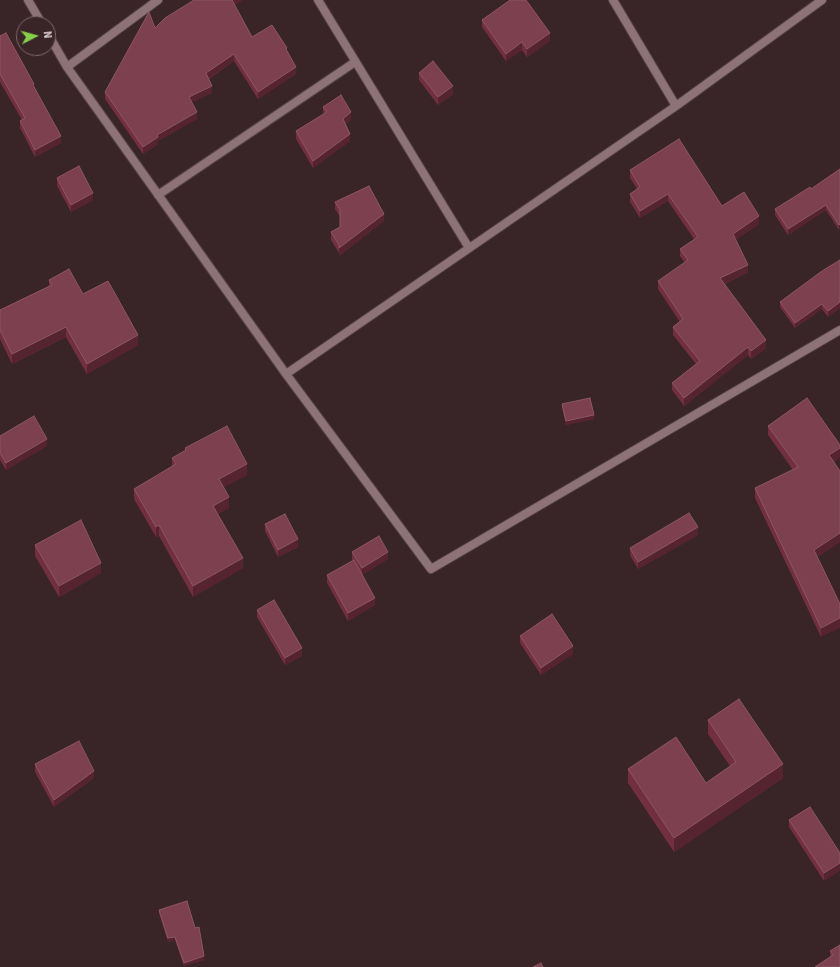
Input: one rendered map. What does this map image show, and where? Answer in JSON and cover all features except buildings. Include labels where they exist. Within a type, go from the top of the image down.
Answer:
[{"type":"street","points":[[28,0],[37,16]]},
{"type":"street","points":[[68,67],[158,0]]},
{"type":"street","points":[[318,0],[469,248]]},
{"type":"street","points":[[613,0],[676,106]]},
{"type":"street","points":[[286,374],[676,106],[822,0]]},
{"type":"street","points":[[56,47],[68,67],[286,374],[431,568],[840,330]]},
{"type":"street","points":[[158,194],[355,62]]}]
